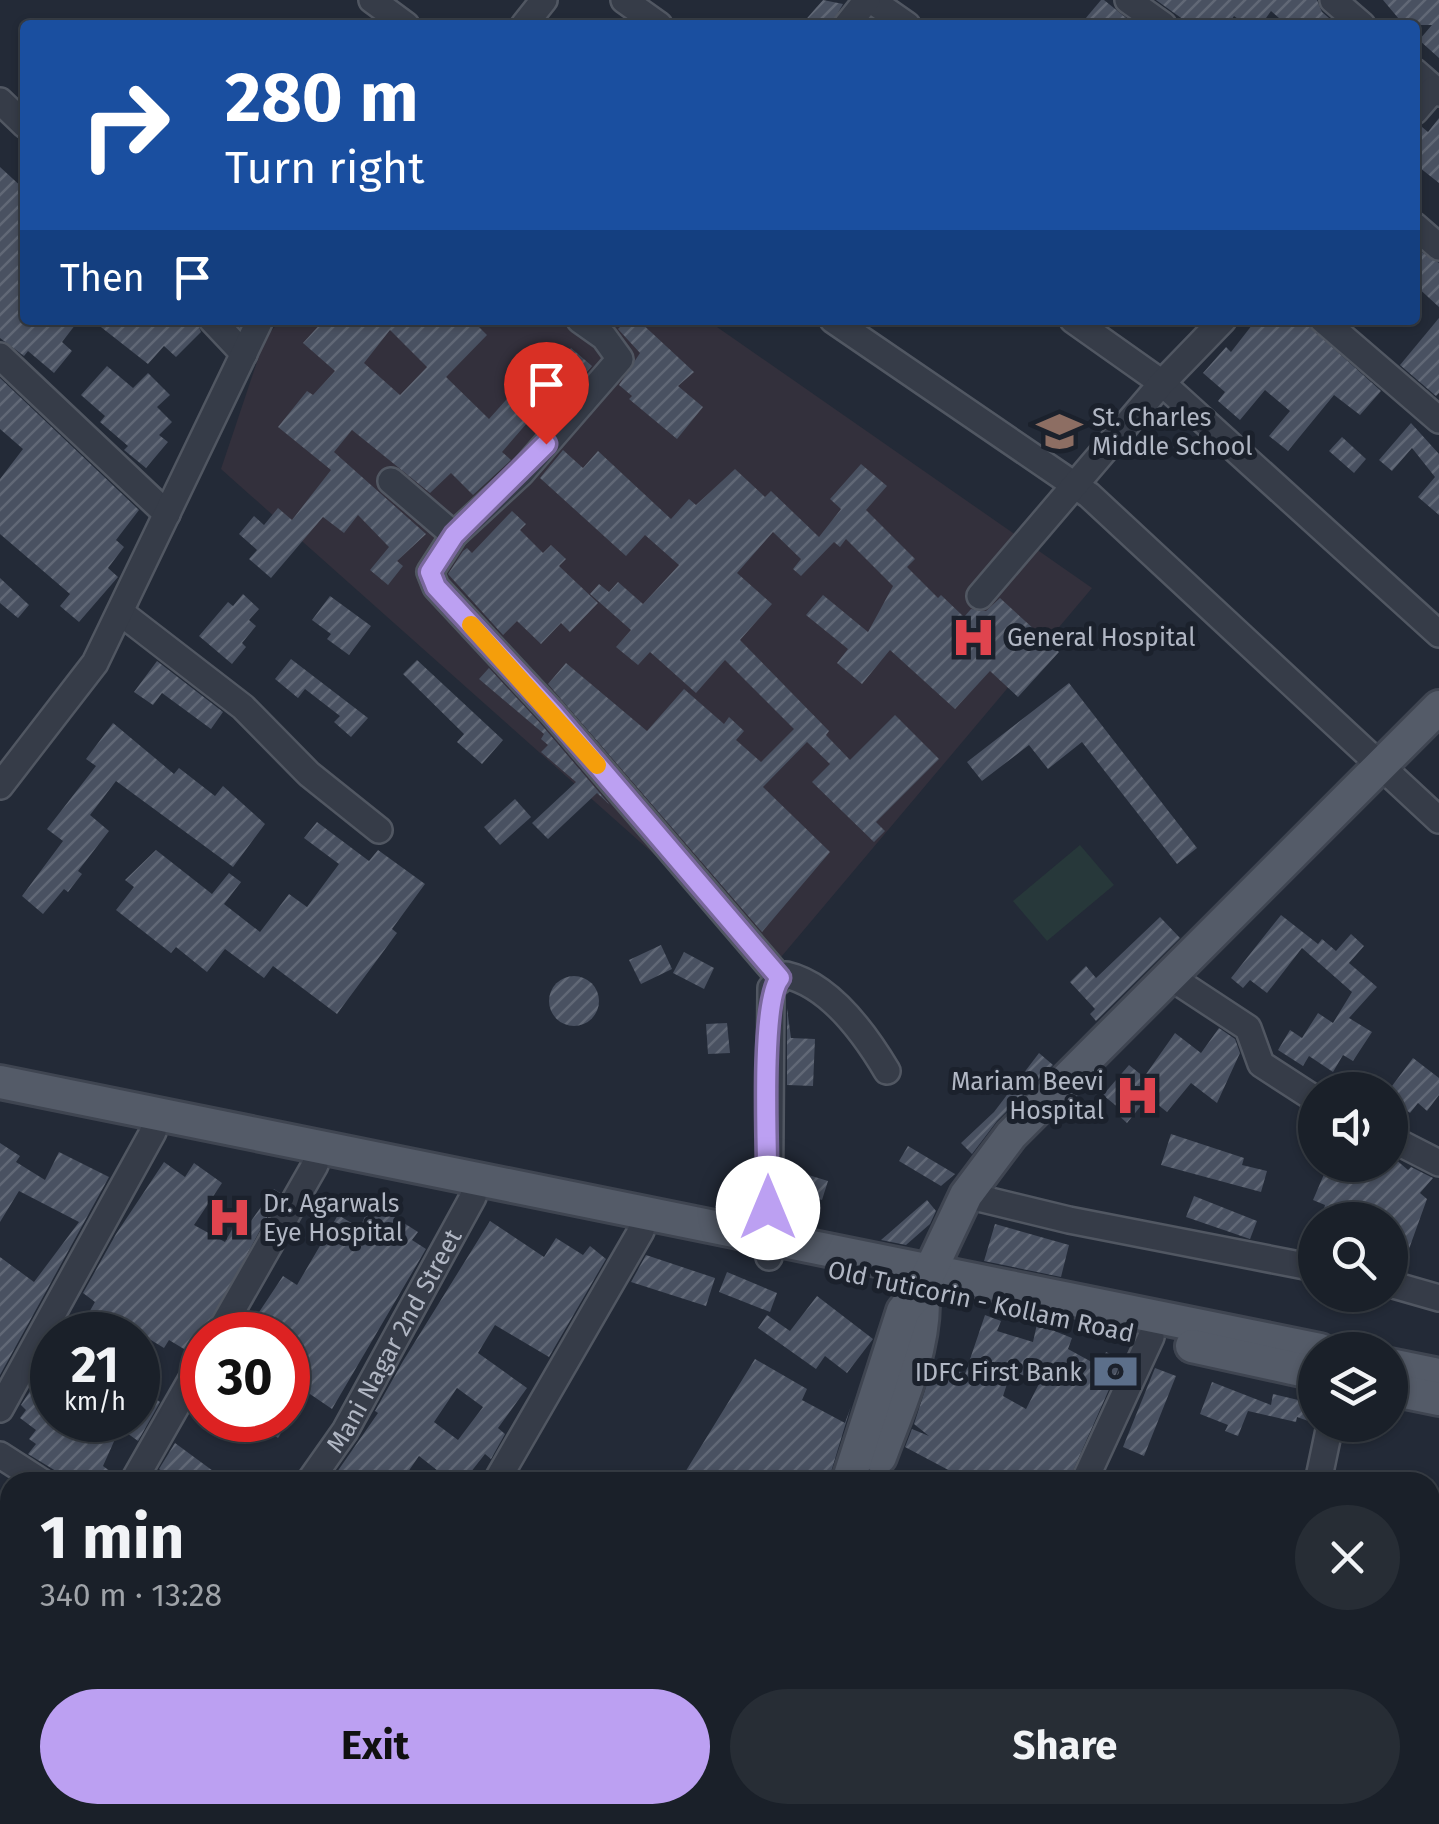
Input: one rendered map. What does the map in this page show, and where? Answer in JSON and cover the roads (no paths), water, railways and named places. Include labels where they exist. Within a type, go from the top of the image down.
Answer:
[{"type":"main road","points":[[851,1472],[903,1311],[927,1279],[966,1194],[1011,1135],[1384,767],[1439,707]]},
{"type":"main road","points":[[0,1082],[769,1246]]},
{"type":"main road","name":"Old Tuticorin - Kollam Road","points":[[0,1101],[641,1231],[769,1246],[927,1279],[1151,1337],[1298,1369]]},
{"type":"main road","points":[[927,1279],[1298,1346]]},
{"type":"main road","points":[[875,1472],[907,1384],[922,1322],[927,1279]]},
{"type":"street","points":[[372,0],[399,20]]},
{"type":"street","points":[[528,20],[544,0]]},
{"type":"street","points":[[624,0],[652,20]]},
{"type":"street","points":[[851,20],[869,0],[899,20]]},
{"type":"street","points":[[1128,0],[1156,20]]},
{"type":"street","points":[[1334,0],[1356,20]]},
{"type":"street","points":[[0,102],[20,121]]},
{"type":"street","points":[[1420,230],[1439,247]]},
{"type":"street","points":[[217,325],[244,354]]},
{"type":"street","points":[[0,786],[95,663],[258,325]]},
{"type":"street","points":[[587,325],[604,337],[620,359],[522,473],[454,535],[430,572],[436,587],[552,712],[780,978]]},
{"type":"street","points":[[849,325],[1074,485],[1439,820]]},
{"type":"street","points":[[1080,325],[1162,383],[1439,634]]},
{"type":"street","points":[[980,596],[1162,383],[1219,325]]},
{"type":"street","points":[[1329,325],[1439,420]]},
{"type":"street","points":[[0,356],[167,514]]},
{"type":"street","points":[[390,482],[454,535]]},
{"type":"street","points":[[120,612],[243,707],[310,774],[379,830]]},
{"type":"street","points":[[769,1246],[771,988],[786,974],[805,982],[861,1029],[886,1070]]},
{"type":"street","points":[[1172,978],[1248,1028],[1262,1064],[1298,1087]]},
{"type":"street","points":[[0,1409],[153,1132]]},
{"type":"street","points":[[1408,1147],[1439,1163]]},
{"type":"street","points":[[231,1312],[315,1165]]},
{"type":"street","points":[[966,1194],[1068,1220],[1298,1265]]},
{"type":"street","name":"Mani Nagar 2nd Street","points":[[316,1472],[345,1431],[472,1197]]},
{"type":"street","points":[[502,1472],[641,1231]]},
{"type":"street","points":[[1408,1289],[1439,1298]]},
{"type":"street","points":[[1089,1472],[1151,1337]]},
{"type":"street","points":[[139,1472],[180,1400]]},
{"type":"street","points":[[1320,1472],[1326,1442]]},
{"type":"street","points":[[0,1455],[26,1472]]},
{"type":"place","name":"St. Charles Middle School","points":[[1059,431]]},
{"type":"place","name":"General Hospital","points":[[974,637]]},
{"type":"place","name":"Mariam Beevi Hospital","points":[[1137,1095]]},
{"type":"place","name":"Dr. Agarwals Eye Hospital","points":[[230,1217]]},
{"type":"place","name":"IDFC First Bank","points":[[1115,1372]]}]
